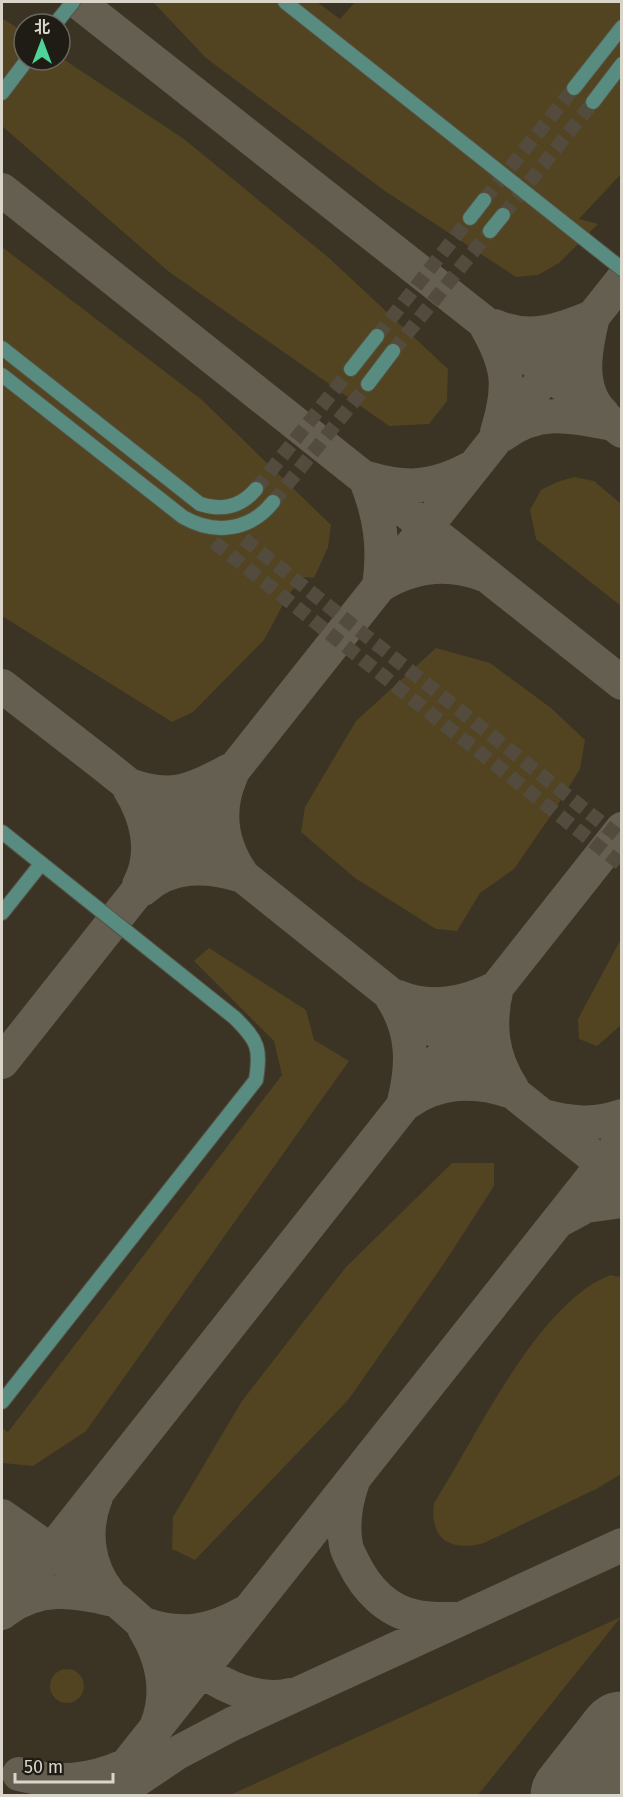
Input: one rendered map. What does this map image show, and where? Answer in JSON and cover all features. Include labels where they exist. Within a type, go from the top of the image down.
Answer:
[{"type":"lane","points":[[285,2],[621,269]]},
{"type":"lane","points":[[574,88],[621,27]]},
{"type":"lane","points":[[593,102],[621,64]]},
{"type":"lane","points":[[2,93],[18,72]]},
{"type":"lane","points":[[470,218],[484,200]]},
{"type":"lane","points":[[490,231],[503,215]]},
{"type":"lane","points":[[351,369],[377,336]]},
{"type":"lane","points":[[2,348],[200,504],[217,508],[226,507],[242,502],[256,489]]},
{"type":"lane","points":[[368,384],[393,351]]},
{"type":"lane","points":[[2,375],[194,524],[217,529],[241,526],[261,514],[273,502]]},
{"type":"lane","points":[[2,832],[235,1018],[248,1031],[260,1056],[256,1080],[249,1090],[2,1402]]},
{"type":"lane","points":[[2,913],[41,864]]},
{"type":"shaded area","points":[[153,2],[317,2],[340,19],[355,2],[621,2],[621,174],[579,219],[598,224],[559,263],[538,275],[516,277],[385,191],[206,58]]},
{"type":"shaded area","points":[[4,19],[12,25],[12,72],[72,72],[72,65],[184,139],[329,258],[448,369],[447,401],[429,424],[389,426],[168,271],[2,126],[2,21]]},
{"type":"shaded area","points":[[2,247],[202,400],[331,525],[328,547],[314,578],[304,577],[288,595],[264,640],[193,712],[172,722],[2,616]]},
{"type":"shaded area","points":[[574,477],[594,481],[621,504],[621,606],[536,539],[530,510],[541,490]]},
{"type":"shaded area","points":[[436,648],[490,663],[551,708],[585,740],[580,769],[554,811],[514,869],[480,893],[457,931],[436,929],[355,878],[301,832],[305,807],[356,721]]},
{"type":"shaded area","points":[[621,939],[621,1025],[597,1046],[579,1039],[578,1019]]},
{"type":"shaded area","points":[[209,948],[306,1010],[314,1040],[349,1061],[86,1431],[33,1466],[2,1463],[2,1428],[8,1432],[282,1075],[274,1041],[194,961]]},
{"type":"shaded area","points":[[452,1163],[494,1163],[494,1186],[443,1265],[348,1400],[195,1560],[172,1549],[173,1517],[242,1401],[346,1267]]},
{"type":"shaded area","points":[[610,1275],[621,1277],[621,1474],[598,1488],[484,1543],[462,1546],[445,1540],[435,1526],[434,1503],[510,1375],[557,1314],[583,1291]]},
{"type":"shaded area","points":[[621,1617],[478,1795],[230,1795]]},
{"type":"shaded area","points":[[67,1669],[79,1674],[84,1686],[79,1698],[67,1703],[55,1698],[50,1686],[55,1674]]},
{"type":"taxiway","points":[[78,2],[622,431]]},
{"type":"taxiway","points":[[2,190],[622,683]]},
{"type":"taxiway","points":[[2,1062],[622,280]]},
{"type":"taxiway","points":[[494,326],[519,333],[544,332],[592,317]]},
{"type":"taxiway","points":[[593,317],[586,355],[586,381],[589,393],[603,414]]},
{"type":"taxiway","points":[[486,326],[499,353],[505,377],[506,389],[497,432]]},
{"type":"taxiway","points":[[502,435],[528,421],[553,416],[608,423]]},
{"type":"taxiway","points":[[367,478],[395,484],[420,485],[445,480],[471,468]]},
{"type":"taxiway","points":[[365,478],[380,531],[379,586]]},
{"type":"taxiway","points":[[381,585],[406,573],[431,567],[457,568],[484,575]]},
{"type":"taxiway","points":[[2,686],[619,1177]]},
{"type":"taxiway","points":[[129,785],[157,792],[180,791],[203,784],[228,771]]},
{"type":"taxiway","points":[[231,776],[223,801],[223,826],[229,850],[241,873]]},
{"type":"taxiway","points":[[129,788],[141,811],[147,835],[147,860],[139,885]]},
{"type":"taxiway","points":[[2,1613],[622,829]]},
{"type":"taxiway","points":[[143,889],[165,875],[189,869],[214,869],[239,875]]},
{"type":"taxiway","points":[[497,987],[494,1000],[493,1039],[500,1064],[512,1088]]},
{"type":"taxiway","points":[[398,997],[423,1004],[447,1004],[460,1002],[496,988]]},
{"type":"taxiway","points":[[392,998],[404,1023],[410,1049],[409,1075],[404,1102]]},
{"type":"taxiway","points":[[408,1102],[432,1090],[457,1084],[483,1085],[509,1091]]},
{"type":"taxiway","points":[[543,1116],[582,1122],[602,1121],[622,1116]]},
{"type":"taxiway","points":[[102,1796],[622,1140]]},
{"type":"taxiway","points":[[560,1220],[586,1206],[622,1201]]},
{"type":"taxiway","points":[[353,1481],[348,1496],[344,1529],[346,1547],[364,1581],[371,1590],[396,1610],[428,1619],[459,1619]]},
{"type":"taxiway","points":[[96,1497],[89,1522],[89,1547],[96,1571],[109,1593]]},
{"type":"taxiway","points":[[2,1516],[88,1578],[196,1667],[242,1692],[266,1697],[290,1695]]},
{"type":"taxiway","points":[[2,1530],[9,1549],[11,1569],[2,1608]]},
{"type":"taxiway","points":[[116,1794],[177,1753],[232,1724],[622,1545]]},
{"type":"taxiway","points":[[6,1610],[31,1597],[56,1592],[109,1599]]},
{"type":"taxiway","points":[[144,1624],[170,1630],[195,1630],[220,1625],[244,1613]]},
{"type":"taxiway","points":[[144,1628],[156,1651],[164,1688],[157,1725]]},
{"type":"taxiway","points":[[19,1774],[47,1779],[74,1780],[100,1775],[127,1765]]},
{"type":"runway","points":[[574,1796],[622,1735]]},
{"type":"tunnel","points":[[484,200],[574,88]]},
{"type":"tunnel","points":[[503,215],[593,102]]},
{"type":"tunnel","points":[[377,336],[470,218]]},
{"type":"tunnel","points":[[393,351],[490,231]]},
{"type":"tunnel","points":[[256,489],[351,369]]},
{"type":"tunnel","points":[[273,502],[368,384]]},
{"type":"tunnel","points":[[244,539],[622,839]]},
{"type":"tunnel","points":[[214,542],[622,865]]}]
